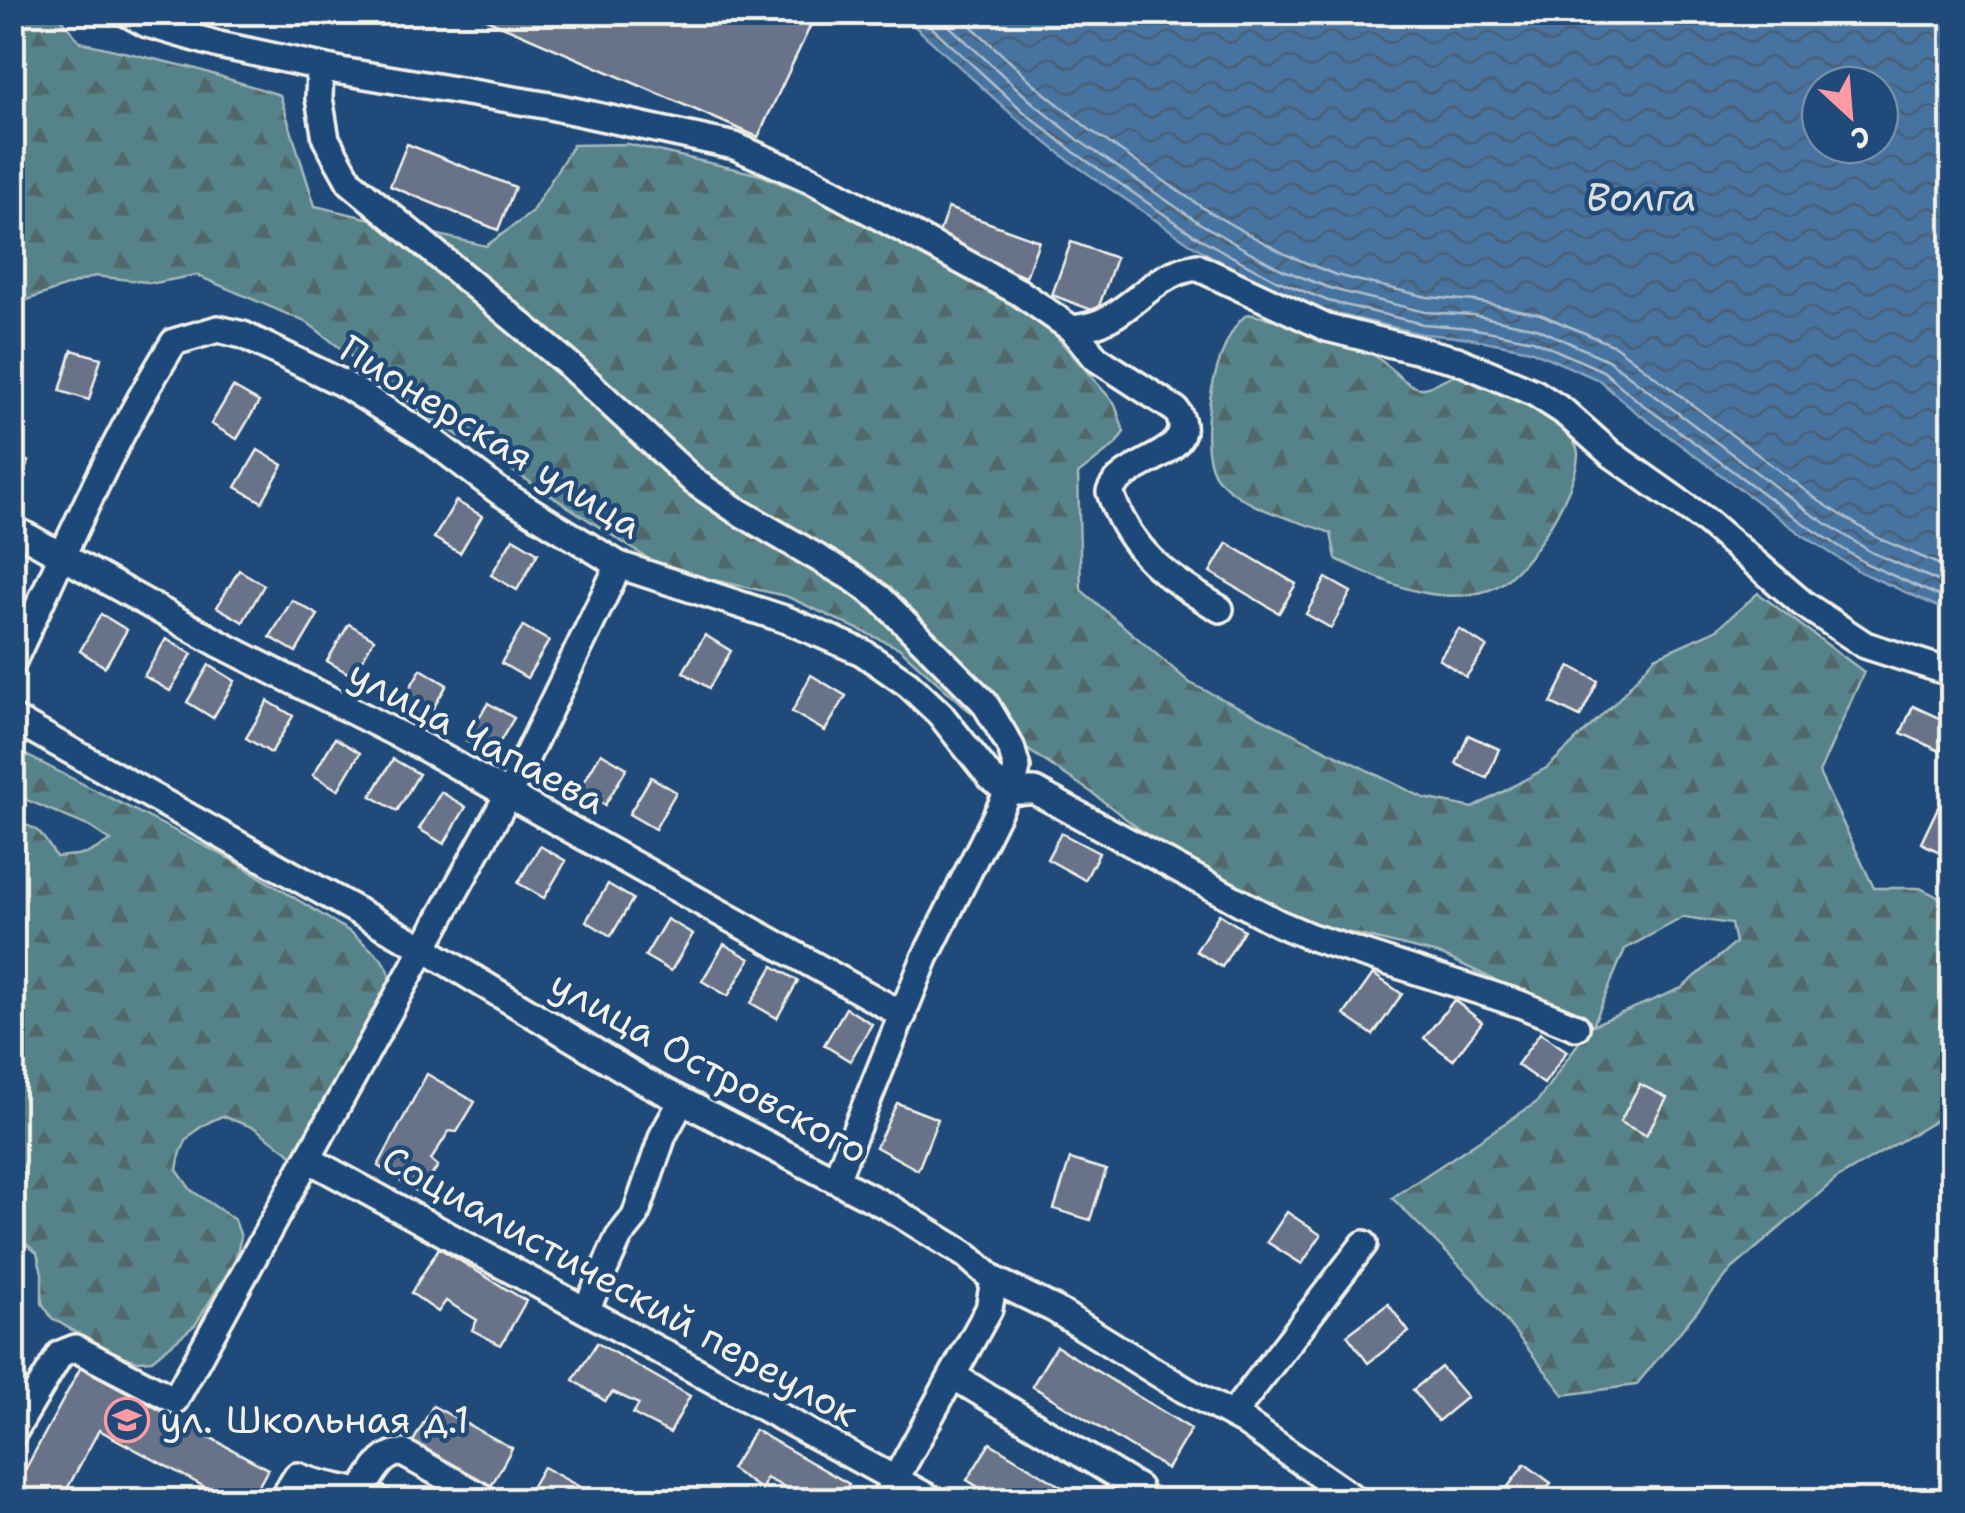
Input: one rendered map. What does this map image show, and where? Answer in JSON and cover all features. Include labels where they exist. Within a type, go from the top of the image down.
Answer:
[{"type":"street","points":[[125,12],[147,24],[201,40],[320,67],[568,110],[735,146],[810,179],[1018,292],[1072,329],[1096,358],[1176,410],[1183,422],[1183,434],[1177,444],[1128,470],[1114,481],[1110,492],[1121,518],[1152,563],[1176,583],[1220,608]]},
{"type":"street","points":[[320,67],[319,98],[326,139],[350,182],[567,363],[696,482],[880,598],[984,702],[1001,725],[1017,768],[1014,780],[925,958],[836,1178]]},
{"type":"street","points":[[1072,329],[1089,328],[1116,317],[1157,281],[1197,267],[1327,328],[1457,360],[1503,377],[1563,410],[1610,452],[1706,521],[1802,603],[1833,624],[1865,645],[1952,674]]},
{"type":"street","name":"Пионерская улица","points":[[64,554],[103,465],[174,342],[218,329],[243,335],[344,384],[422,433],[500,492],[620,565],[770,614],[862,652],[918,694],[968,747],[990,777],[1007,791]]},
{"type":"street","name":"улица Чапаева","points":[[12,528],[220,644],[425,748],[903,1016]]},
{"type":"street","points":[[12,662],[64,554]]},
{"type":"street","points":[[12,1436],[60,1354],[75,1348],[175,1400],[508,795],[620,565]]},
{"type":"street","name":"улица Островского","points":[[12,718],[425,949],[640,1079],[836,1178],[966,1255],[994,1280],[1054,1309],[1232,1415],[1356,1500]]},
{"type":"street","points":[[1007,791],[1035,791],[1278,923],[1520,1004],[1576,1027]]},
{"type":"street","points":[[586,1310],[619,1237],[635,1216],[663,1136],[682,1100]]},
{"type":"street","name":"Социалистический переулок","points":[[308,1159],[586,1310],[890,1490],[933,1500]]},
{"type":"street","points":[[1232,1415],[1364,1244]]},
{"type":"street","points":[[890,1490],[989,1309],[994,1280]]},
{"type":"street","points":[[955,1377],[1138,1488]]},
{"type":"street","points":[[282,1500],[298,1476],[318,1485],[370,1496],[383,1459],[394,1452],[487,1500]]},
{"type":"green space","points":[[13,13],[57,13],[80,42],[193,68],[280,95],[315,206],[486,246],[531,213],[573,145],[628,144],[761,175],[874,224],[1013,305],[1055,335],[1115,404],[1124,432],[1115,445],[1078,474],[1081,590],[1190,683],[1424,798],[1473,808],[1548,767],[1615,703],[1655,657],[1716,630],[1758,593],[1864,672],[1819,773],[1874,888],[1920,888],[1952,904],[1952,1111],[1836,1179],[1731,1270],[1636,1385],[1564,1395],[1474,1280],[1392,1198],[1537,1102],[1591,1025],[1442,955],[1301,921],[1181,861],[1091,792],[967,709],[899,648],[786,596],[664,569],[425,414],[308,323],[196,275],[155,283],[95,276],[13,305]],"holes":[[[1684,917],[1731,924],[1735,943],[1682,988],[1593,1025],[1625,949]]]},
{"type":"green space","points":[[1248,314],[1343,340],[1377,357],[1419,388],[1456,376],[1485,382],[1517,396],[1559,424],[1576,446],[1576,470],[1547,532],[1518,570],[1503,583],[1469,595],[1411,590],[1336,559],[1331,533],[1257,506],[1219,480],[1211,466],[1208,445],[1211,394],[1226,344]]},
{"type":"green space","points":[[20,752],[234,861],[352,933],[380,957],[389,971],[389,986],[295,1157],[255,1128],[222,1116],[197,1130],[186,1142],[177,1170],[191,1190],[235,1220],[241,1237],[235,1261],[195,1325],[152,1360],[138,1361],[111,1353],[52,1318],[42,1303],[37,1253],[13,1233],[13,825],[34,828],[56,857],[86,854],[111,841],[90,827],[13,794],[13,754]]},
{"type":"water","name":"Волга","points":[[900,13],[1952,13],[1952,613],[1860,572],[1798,532],[1632,409],[1599,380],[1530,350],[1422,334],[1324,311],[1271,289],[1189,243],[1068,160]]},
{"type":"building","points":[[470,12],[806,12],[815,16],[758,137]]},
{"type":"building","points":[[407,144],[515,187],[498,230],[390,186]]},
{"type":"building","points":[[948,208],[1039,241],[1026,277],[935,244]]},
{"type":"building","points":[[1071,242],[1116,258],[1097,312],[1052,295]]},
{"type":"building","points":[[72,350],[101,358],[89,400],[60,391]]},
{"type":"building","points":[[233,387],[259,402],[237,439],[211,424]]},
{"type":"building","points":[[258,450],[283,465],[262,502],[236,487]]},
{"type":"building","points":[[12,452],[29,462],[12,491]]},
{"type":"building","points":[[456,501],[482,516],[460,553],[434,538]]},
{"type":"building","points":[[513,538],[538,553],[517,590],[491,575]]},
{"type":"building","points":[[1227,543],[1296,584],[1279,613],[1210,572]]},
{"type":"building","points":[[239,570],[264,585],[243,622],[217,607]]},
{"type":"building","points":[[1326,578],[1351,592],[1331,628],[1306,614]]},
{"type":"building","points":[[292,600],[318,615],[296,652],[270,637]]},
{"type":"building","points":[[101,614],[127,630],[105,667],[80,651]]},
{"type":"building","points":[[349,624],[374,639],[353,676],[327,661]]},
{"type":"building","points":[[523,626],[549,641],[527,678],[501,663]]},
{"type":"building","points":[[1459,629],[1487,647],[1466,677],[1439,659]]},
{"type":"building","points":[[705,635],[731,651],[709,688],[683,672]]},
{"type":"building","points":[[166,639],[192,654],[170,691],[144,676]]},
{"type":"building","points":[[209,665],[235,681],[213,718],[187,702]]},
{"type":"building","points":[[1570,666],[1598,681],[1580,717],[1551,703]]},
{"type":"building","points":[[421,669],[447,685],[425,722],[399,706]]},
{"type":"building","points":[[811,675],[846,696],[825,731],[792,712]]},
{"type":"building","points":[[268,701],[293,716],[271,753],[246,738]]},
{"type":"building","points":[[488,703],[514,718],[492,755],[466,740]]},
{"type":"building","points":[[1913,706],[1952,724],[1940,751],[1901,733]]},
{"type":"building","points":[[1468,735],[1499,749],[1487,778],[1456,764]]},
{"type":"building","points":[[335,738],[360,753],[338,790],[313,775]]},
{"type":"building","points":[[601,753],[627,768],[605,805],[579,790]]},
{"type":"building","points":[[393,759],[419,774],[397,811],[371,796]]},
{"type":"building","points":[[651,777],[676,792],[655,829],[629,814]]},
{"type":"building","points":[[441,792],[466,807],[444,844],[419,829]]},
{"type":"building","points":[[1941,801],[1952,806],[1952,858],[1921,843]]},
{"type":"building","points":[[1061,833],[1099,853],[1085,880],[1047,859]]},
{"type":"building","points":[[540,846],[566,861],[544,898],[518,883]]},
{"type":"building","points":[[608,884],[633,899],[611,936],[586,921]]},
{"type":"building","points":[[1219,914],[1244,930],[1222,967],[1196,951]]},
{"type":"building","points":[[667,919],[693,934],[671,971],[645,956]]},
{"type":"building","points":[[724,944],[750,959],[728,996],[702,981]]},
{"type":"building","points":[[773,966],[798,981],[777,1018],[751,1003]]},
{"type":"building","points":[[1373,974],[1402,994],[1373,1035],[1344,1015]]},
{"type":"building","points":[[1454,1000],[1482,1022],[1453,1060],[1424,1038]]},
{"type":"building","points":[[846,1008],[872,1024],[850,1061],[824,1045]]},
{"type":"building","points":[[1540,1033],[1567,1051],[1544,1084],[1517,1065]]},
{"type":"building","points":[[427,1074],[475,1102],[457,1132],[449,1131],[431,1160],[438,1166],[420,1193],[378,1166]]},
{"type":"building","points":[[1640,1084],[1667,1098],[1646,1135],[1620,1122]]},
{"type":"building","points":[[897,1103],[938,1119],[918,1170],[876,1147]]},
{"type":"building","points":[[1070,1159],[1106,1170],[1090,1220],[1054,1209]]},
{"type":"building","points":[[1287,1212],[1321,1235],[1302,1264],[1267,1242]]},
{"type":"building","points":[[439,1248],[526,1301],[501,1345],[472,1330],[477,1320],[446,1301],[438,1312],[411,1293]]},
{"type":"building","points":[[1388,1304],[1409,1332],[1368,1363],[1347,1335]]},
{"type":"building","points":[[597,1343],[690,1396],[670,1433],[633,1414],[639,1404],[613,1392],[605,1401],[573,1380]]},
{"type":"building","points":[[1056,1346],[1191,1429],[1167,1469],[1032,1386]]},
{"type":"building","points":[[81,1367],[268,1469],[251,1500],[229,1500],[99,1430],[61,1500],[12,1500]]},
{"type":"building","points":[[1441,1367],[1467,1397],[1438,1421],[1413,1390]]},
{"type":"building","points":[[433,1406],[512,1448],[489,1490],[410,1447]]},
{"type":"building","points":[[755,1430],[849,1484],[840,1500],[802,1500],[804,1497],[766,1478],[762,1490],[731,1469]]},
{"type":"building","points":[[990,1443],[1083,1500],[999,1500],[967,1480]]},
{"type":"building","points":[[1525,1464],[1551,1483],[1538,1500],[1524,1500],[1507,1488]]},
{"type":"building","points":[[543,1467],[604,1500],[524,1500]]},
{"type":"place","name":"ул. Школьная д.1","points":[[127,1420]]}]
